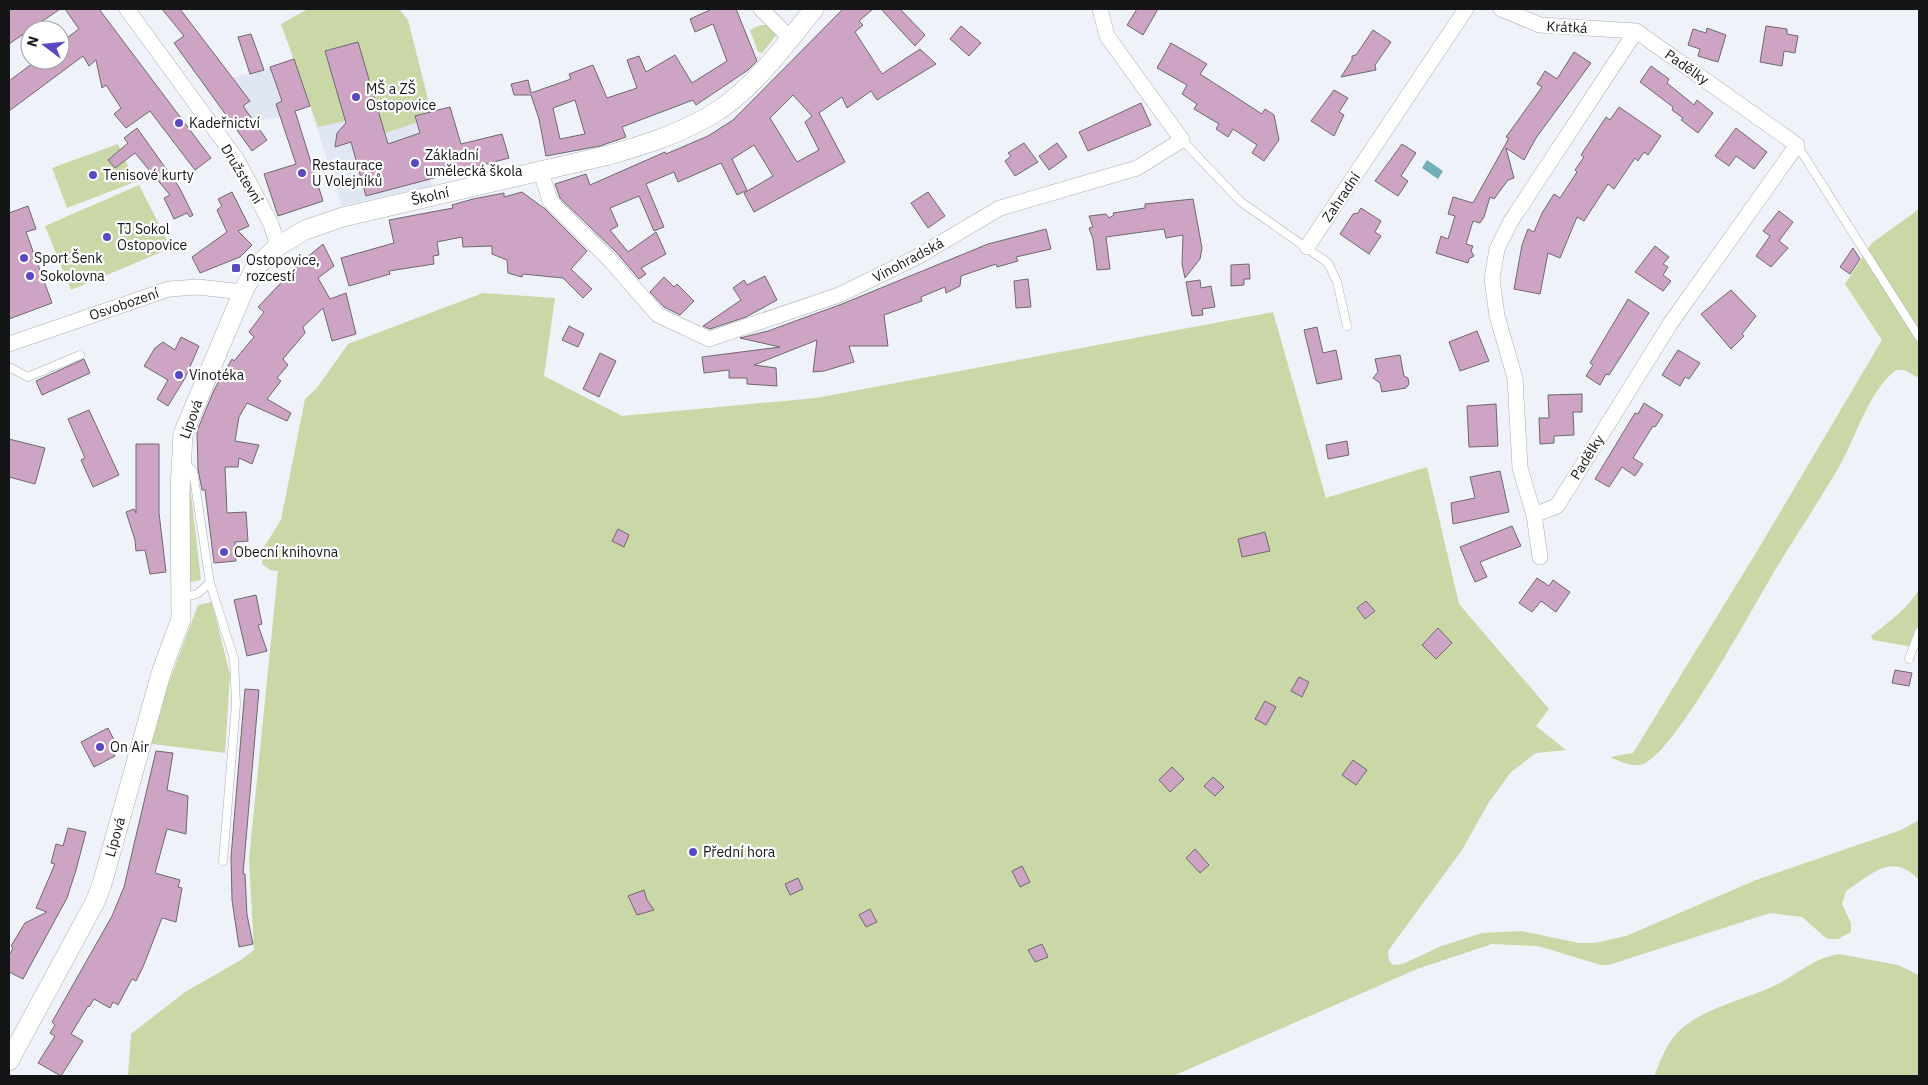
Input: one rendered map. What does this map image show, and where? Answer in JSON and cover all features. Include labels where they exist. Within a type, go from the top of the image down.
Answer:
[{"type":"street","name":"Družstevní","points":[[127,9],[237,160],[271,224],[278,246]]},
{"type":"street","points":[[760,9],[790,38]]},
{"type":"street","name":"Školní","points":[[217,352],[256,267],[278,246],[305,230],[348,216],[541,172],[643,146],[666,137],[712,114],[750,84],[814,9]]},
{"type":"street","points":[[1100,9],[1107,36],[1182,140]]},
{"type":"street","name":"Zahradní","points":[[1307,247],[1466,9]]},
{"type":"street","name":"Krátká","points":[[1501,9],[1540,25],[1636,31]]},
{"type":"street","points":[[1540,556],[1534,515],[1520,468],[1515,378],[1497,316],[1492,279],[1498,249],[1511,221],[1636,31]]},
{"type":"street","name":"Padělky","points":[[1534,515],[1557,506],[1670,324],[1797,145],[1636,31]]},
{"type":"street","name":"Vinohradská","points":[[541,172],[550,201],[610,260],[658,315],[709,339],[839,294],[917,257],[1000,208],[1137,168],[1182,140]]},
{"type":"street","name":"Osvobození","points":[[9,345],[169,289],[198,287],[243,292]]},
{"type":"street","name":"Lípová","points":[[9,1061],[91,910],[102,884],[159,679],[181,619],[183,434],[217,352]]},
{"type":"lane","points":[[1182,140],[1241,202],[1328,263],[1337,282],[1346,326]]},
{"type":"lane","points":[[1797,145],[1919,337]]},
{"type":"lane","points":[[9,367],[28,377],[80,355]]},
{"type":"lane","name":"Lípová","points":[[184,461],[193,471],[210,583],[234,659],[236,704],[223,861]]},
{"type":"lane","points":[[182,598],[196,594],[210,583]]},
{"type":"lane","points":[[1910,659],[1919,632]]},
{"type":"shaded area","points":[[308,9],[399,9],[408,20],[431,111],[415,116],[432,186],[342,206],[310,106],[281,117],[254,122],[239,133],[227,78],[250,74],[294,59],[281,24]]},
{"type":"green space","points":[[308,9],[399,9],[408,20],[431,111],[415,116],[416,123],[385,133],[358,42],[325,51],[345,121],[318,127],[281,24]]},
{"type":"green space","points":[[760,25],[768,25],[778,33],[762,53],[758,52],[750,30]]},
{"type":"green space","name":"Tenisové kurty","points":[[118,144],[135,182],[67,208],[52,168]]},
{"type":"green space","name":"TJ Sokol Ostopovice","points":[[139,185],[171,248],[71,290],[45,226]]},
{"type":"green space","points":[[1919,209],[1919,378],[1904,370],[1896,370],[1877,390],[1839,467],[1777,567],[1714,675],[1674,734],[1657,754],[1643,764],[1631,765],[1610,757],[1633,753],[1759,548],[1882,340],[1845,284],[1872,243]]},
{"type":"green space","points":[[483,293],[555,298],[544,376],[622,416],[816,398],[1273,312],[1326,498],[1427,467],[1459,604],[1549,709],[1536,726],[1566,750],[1536,753],[1511,772],[1489,802],[1462,850],[1388,951],[1389,960],[1393,965],[1403,964],[1439,947],[1482,933],[1522,931],[1579,943],[1595,943],[1626,936],[1756,880],[1901,830],[1919,820],[1919,880],[1909,871],[1891,866],[1873,872],[1846,891],[1842,904],[1851,923],[1851,932],[1838,939],[1826,938],[1802,917],[1770,913],[1609,965],[1601,965],[1538,946],[1492,944],[1417,969],[1173,1076],[128,1076],[131,1034],[185,992],[241,960],[254,950],[249,859],[278,571],[270,570],[262,564],[264,547],[281,520],[305,399],[317,388],[348,344]]},
{"type":"green space","points":[[189,476],[201,580],[190,582]]},
{"type":"green space","points":[[1919,590],[1919,648],[1873,640],[1871,636],[1903,609]]},
{"type":"green space","points":[[212,602],[230,675],[225,753],[152,744],[147,741],[198,605]]},
{"type":"green space","points":[[1839,954],[1898,965],[1919,975],[1919,1076],[1654,1076],[1671,1040],[1685,1026],[1697,1018],[1774,986],[1821,959]]},
{"type":"water","points":[[1427,160],[1443,171],[1438,179],[1422,168]]},
{"type":"building","points":[[9,9],[60,9],[44,20],[20,20],[20,36],[9,44]]},
{"type":"building","points":[[65,9],[99,9],[211,158],[195,170],[150,111],[126,128],[114,114],[121,108],[106,85],[102,88],[96,60],[89,66],[83,56],[70,66],[70,36],[79,29]]},
{"type":"building","points":[[162,9],[180,9],[250,101],[243,106],[267,140],[252,151],[174,43],[184,36]]},
{"type":"building","points":[[712,9],[736,9],[757,61],[748,70],[696,105],[693,100],[622,127],[626,137],[600,146],[546,156],[539,119],[531,95],[514,95],[511,84],[528,80],[531,93],[571,79],[569,74],[593,65],[607,98],[637,88],[627,60],[639,56],[646,72],[675,55],[692,83],[727,61],[713,24],[695,32],[690,19]],"holes":[[[575,100],[585,134],[560,139],[553,108]]]},
{"type":"building","points":[[843,9],[873,9],[859,21],[863,25],[855,32],[882,74],[920,49],[936,64],[877,100],[871,91],[847,108],[842,97],[819,113],[845,162],[754,212],[744,193],[773,176],[754,145],[732,159],[747,190],[737,195],[721,163],[678,182],[674,172],[646,184],[664,227],[654,231],[639,196],[610,208],[618,226],[610,230],[628,252],[656,232],[666,254],[641,268],[646,274],[639,279],[617,253],[560,198],[555,184],[586,174],[590,185],[665,152],[666,154],[708,136],[733,120]],"holes":[[[793,95],[812,116],[805,122],[819,150],[797,162],[770,118]]]},
{"type":"building","points":[[881,9],[900,9],[925,35],[915,46]]},
{"type":"building","points":[[1137,9],[1158,9],[1143,35],[1127,25]]},
{"type":"building","points":[[961,26],[981,43],[969,56],[950,39]]},
{"type":"building","points":[[1766,26],[1787,29],[1787,34],[1798,36],[1795,53],[1784,51],[1782,66],[1760,62]]},
{"type":"building","points":[[1707,28],[1726,35],[1718,62],[1698,56],[1700,49],[1688,45],[1693,29],[1706,33]]},
{"type":"building","points":[[1373,30],[1391,42],[1375,65],[1376,70],[1341,77],[1352,60],[1352,56],[1356,55]]},
{"type":"building","points":[[251,34],[264,70],[250,74],[238,37]]},
{"type":"building","name":"MŠ a ZŠ Ostopovice","points":[[358,42],[388,144],[420,133],[415,116],[450,107],[461,144],[502,134],[509,158],[366,196],[351,142],[335,147],[337,133],[346,123],[325,51]]},
{"type":"building","points":[[1171,43],[1207,64],[1200,74],[1262,114],[1265,109],[1274,115],[1279,140],[1264,161],[1252,153],[1257,145],[1233,129],[1228,137],[1216,129],[1219,124],[1194,109],[1197,104],[1182,94],[1187,85],[1157,68]]},
{"type":"building","points":[[1574,52],[1591,63],[1536,138],[1524,160],[1506,148],[1514,178],[1508,180],[1494,199],[1490,197],[1484,217],[1480,223],[1473,221],[1466,244],[1473,246],[1471,251],[1474,256],[1469,259],[1468,263],[1436,253],[1441,236],[1448,239],[1455,216],[1448,214],[1453,197],[1473,203],[1509,138],[1506,137],[1542,87],[1537,84],[1545,71],[1557,79]]},
{"type":"building","points":[[294,59],[310,106],[295,111],[323,201],[278,216],[264,174],[296,164],[276,104],[282,101],[270,67]]},
{"type":"building","points":[[1651,66],[1669,79],[1667,83],[1694,105],[1697,100],[1713,113],[1698,133],[1681,120],[1683,118],[1672,110],[1673,107],[1640,82]]},
{"type":"building","points":[[24,70],[64,70],[9,111],[9,81]]},
{"type":"building","points":[[1334,90],[1348,98],[1339,112],[1344,115],[1334,136],[1311,121]]},
{"type":"building","points":[[1141,103],[1151,125],[1088,151],[1079,132]]},
{"type":"building","points":[[1619,107],[1661,136],[1648,155],[1644,152],[1638,161],[1635,158],[1614,189],[1608,184],[1584,221],[1577,217],[1560,258],[1548,253],[1540,294],[1514,289],[1522,245],[1528,229],[1534,232],[1542,213],[1554,194],[1560,198],[1577,172],[1575,170],[1584,157],[1581,155],[1606,117],[1610,120]]},
{"type":"building","points":[[137,128],[179,187],[193,215],[190,217],[187,213],[174,219],[164,198],[170,195],[135,153],[115,168],[108,160],[128,143],[124,138]]},
{"type":"building","points":[[1736,128],[1767,152],[1754,169],[1736,156],[1729,166],[1715,156]]},
{"type":"building","points":[[1024,143],[1038,162],[1015,176],[1005,161],[1011,156],[1008,153]]},
{"type":"building","points":[[1057,143],[1067,157],[1049,170],[1039,156]]},
{"type":"building","points":[[1402,144],[1416,153],[1401,176],[1408,181],[1398,196],[1375,181]]},
{"type":"building","points":[[232,192],[249,226],[238,231],[252,245],[240,257],[200,273],[192,257],[227,232],[217,210],[222,206],[218,199]]},
{"type":"building","points":[[522,192],[545,209],[587,251],[571,269],[592,289],[583,298],[563,278],[523,274],[522,277],[508,273],[507,260],[492,254],[492,246],[463,247],[462,237],[437,242],[439,255],[433,256],[434,264],[389,271],[390,274],[349,286],[341,258],[394,243],[389,220],[453,208],[452,205],[473,199],[504,193],[504,197]]},
{"type":"building","points":[[928,192],[945,216],[928,228],[911,203]]},
{"type":"building","points":[[1193,199],[1202,248],[1200,259],[1185,278],[1182,264],[1183,235],[1166,238],[1164,229],[1106,237],[1110,269],[1097,270],[1093,239],[1089,228],[1093,227],[1089,216],[1106,214],[1109,218],[1114,215],[1113,213],[1145,208],[1145,204]]},
{"type":"building","name":"Sokolovna","points":[[28,206],[36,229],[26,232],[52,303],[9,319],[9,213]]},
{"type":"building","points":[[1361,208],[1381,221],[1375,232],[1381,236],[1369,254],[1340,234],[1353,214],[1358,213]]},
{"type":"building","points":[[1779,211],[1793,222],[1779,241],[1788,248],[1771,267],[1756,256],[1770,236],[1763,231]]},
{"type":"building","points":[[1046,229],[1051,249],[1016,257],[1018,261],[997,267],[996,264],[961,276],[960,286],[946,293],[945,287],[921,297],[922,301],[884,315],[888,346],[849,346],[854,362],[824,371],[813,372],[817,340],[754,365],[776,368],[777,386],[747,384],[747,378],[729,378],[729,370],[704,373],[702,357],[780,347],[740,338],[768,331],[842,304],[988,244]]},
{"type":"building","points":[[323,244],[334,266],[318,278],[330,299],[346,293],[356,334],[332,341],[323,308],[303,327],[305,333],[283,359],[288,365],[277,378],[281,381],[267,399],[291,413],[287,421],[247,403],[239,417],[235,441],[259,445],[252,464],[239,458],[238,467],[225,467],[227,513],[246,512],[248,541],[235,542],[236,561],[214,563],[205,490],[202,490],[198,469],[197,431],[214,390],[232,359],[234,361],[254,337],[249,332],[264,312],[258,307],[298,265]]},
{"type":"building","points":[[1655,246],[1669,257],[1663,264],[1668,267],[1663,275],[1671,281],[1663,291],[1635,272]]},
{"type":"building","points":[[1853,248],[1860,259],[1850,274],[1840,267]]},
{"type":"building","points":[[1249,264],[1250,279],[1244,279],[1244,285],[1231,286],[1231,265]]},
{"type":"building","points":[[765,276],[777,300],[746,317],[710,329],[703,326],[741,300],[733,288],[744,280],[747,285]]},
{"type":"building","points":[[664,277],[674,287],[677,284],[694,301],[680,315],[664,307],[650,292]]},
{"type":"building","points":[[1028,279],[1031,307],[1016,308],[1014,281]]},
{"type":"building","points":[[1200,280],[1201,288],[1211,286],[1215,307],[1202,309],[1203,315],[1192,316],[1186,282]]},
{"type":"building","points":[[1731,290],[1756,316],[1742,334],[1744,336],[1731,349],[1701,314]]},
{"type":"building","points":[[1628,299],[1649,313],[1609,375],[1606,374],[1600,385],[1586,376],[1593,365],[1590,363]]},
{"type":"building","points":[[569,326],[584,334],[578,347],[562,340]]},
{"type":"building","points":[[1317,327],[1323,353],[1336,350],[1342,379],[1317,384],[1304,330]]},
{"type":"building","points":[[1477,331],[1489,361],[1460,371],[1449,342]]},
{"type":"building","points":[[181,337],[199,346],[185,378],[168,406],[157,399],[168,380],[144,366],[155,348],[163,342],[175,350]]},
{"type":"building","points":[[1678,350],[1700,363],[1689,379],[1685,377],[1680,386],[1662,375]]},
{"type":"building","points":[[600,353],[616,361],[599,397],[583,389]]},
{"type":"building","points":[[1400,355],[1404,376],[1408,378],[1409,384],[1406,388],[1382,392],[1380,383],[1373,378],[1378,372],[1375,359]]},
{"type":"building","points":[[84,359],[90,373],[42,395],[36,381]]},
{"type":"building","points":[[1582,394],[1582,412],[1573,412],[1574,435],[1554,436],[1554,443],[1540,444],[1539,418],[1549,418],[1548,395]]},
{"type":"building","points":[[1644,403],[1663,415],[1655,427],[1653,426],[1633,458],[1643,464],[1635,476],[1622,467],[1609,487],[1595,479],[1635,413],[1638,414]]},
{"type":"building","points":[[1496,404],[1498,446],[1469,447],[1467,406]]},
{"type":"building","points":[[89,410],[119,475],[93,487],[81,460],[85,458],[68,419]]},
{"type":"building","points":[[9,439],[45,448],[35,484],[9,477]]},
{"type":"building","points":[[1347,441],[1349,455],[1328,459],[1326,445]]},
{"type":"building","points":[[136,444],[159,444],[159,513],[166,572],[150,574],[145,550],[136,551],[135,540],[126,512],[134,509],[136,513]]},
{"type":"building","points":[[1500,471],[1509,512],[1453,524],[1451,503],[1475,498],[1470,477]]},
{"type":"building","points":[[1512,526],[1521,546],[1480,562],[1487,577],[1475,582],[1460,547]]},
{"type":"building","points":[[618,529],[629,535],[624,547],[612,541]]},
{"type":"building","points":[[1265,532],[1270,551],[1242,557],[1238,539]]},
{"type":"building","points":[[1537,578],[1549,586],[1553,580],[1570,592],[1556,612],[1541,601],[1532,612],[1519,603]]},
{"type":"building","points":[[256,595],[262,624],[258,625],[267,651],[247,656],[234,600]]},
{"type":"building","points":[[1366,601],[1375,611],[1365,619],[1357,608]]},
{"type":"building","points":[[1438,628],[1452,643],[1436,659],[1422,645]]},
{"type":"building","points":[[1895,670],[1912,673],[1909,686],[1892,683]]},
{"type":"building","points":[[1299,677],[1309,682],[1302,697],[1291,691]]},
{"type":"building","points":[[245,689],[259,690],[243,874],[245,874],[247,915],[253,944],[239,947],[232,900],[231,857]]},
{"type":"building","points":[[1265,701],[1276,707],[1266,725],[1255,719]]},
{"type":"building","points":[[108,728],[116,744],[110,747],[115,756],[94,767],[81,742]]},
{"type":"building","points":[[156,751],[173,753],[167,790],[188,796],[186,834],[167,829],[155,873],[180,880],[178,887],[182,888],[176,922],[162,918],[136,981],[132,979],[118,1005],[113,1002],[110,1008],[94,999],[88,1006],[71,1034],[83,1041],[61,1076],[38,1063],[55,1036],[50,1033],[55,1025],[52,1022],[112,916],[124,887]]},
{"type":"building","points":[[1353,760],[1367,770],[1356,785],[1342,775]]},
{"type":"building","points":[[1172,767],[1184,779],[1170,792],[1159,780]]},
{"type":"building","points":[[1213,777],[1224,787],[1215,796],[1204,786]]},
{"type":"building","points":[[68,828],[86,832],[76,870],[67,898],[23,979],[9,972],[9,956],[13,948],[11,946],[25,923],[47,912],[36,908],[55,864],[51,863],[56,844],[63,846]]},
{"type":"building","points":[[1195,849],[1209,865],[1200,873],[1186,858]]},
{"type":"building","points":[[1022,866],[1030,882],[1020,887],[1012,871]]},
{"type":"building","points":[[798,878],[803,889],[790,895],[785,884]]},
{"type":"building","points":[[644,890],[647,900],[654,910],[637,915],[628,896]]},
{"type":"building","points":[[870,909],[877,922],[866,927],[859,915]]},
{"type":"building","points":[[1042,944],[1048,957],[1035,962],[1028,950]]},
{"type":"place","name":"MŠ a ZŠ Ostopovice","points":[[356,97]]},
{"type":"place","name":"Kadeřnictví","points":[[179,123]]},
{"type":"place","name":"Základní umělecká škola","points":[[415,163]]},
{"type":"place","name":"Restaurace U Volejníků","points":[[302,173]]},
{"type":"place","name":"Tenisové kurty","points":[[93,175]]},
{"type":"place","name":"TJ Sokol Ostopovice","points":[[107,237]]},
{"type":"place","name":"Sport Šenk","points":[[24,258]]},
{"type":"place","name":"Ostopovice, rozcestí","points":[[236,268]]},
{"type":"place","name":"Sokolovna","points":[[30,276]]},
{"type":"place","name":"Vinotéka","points":[[179,375]]},
{"type":"place","name":"Obecní knihovna","points":[[224,552]]},
{"type":"place","name":"On Air","points":[[100,747]]},
{"type":"place","name":"Přední hora","points":[[693,852]]}]
